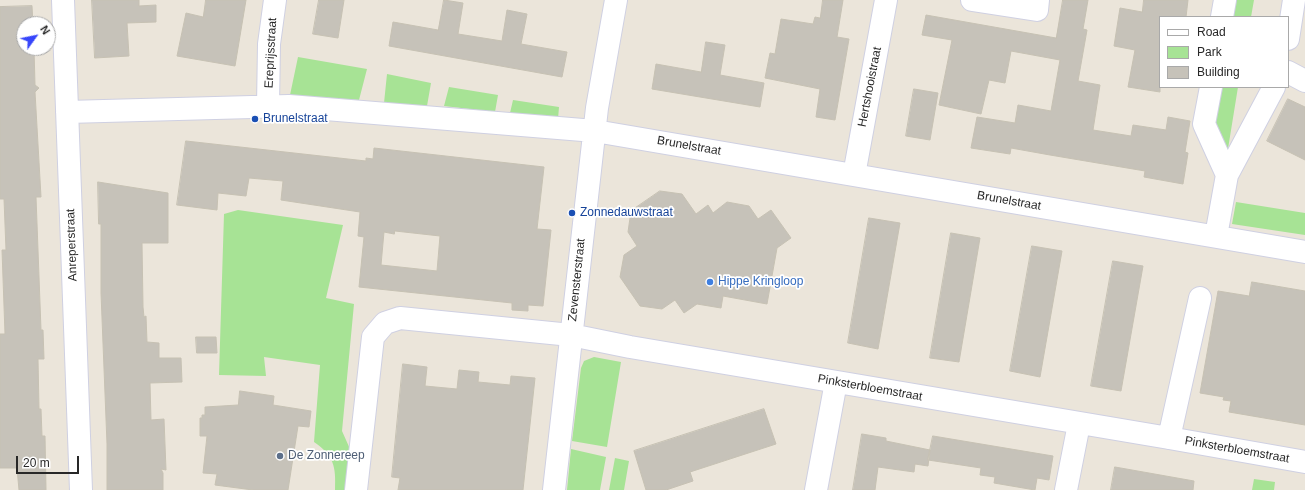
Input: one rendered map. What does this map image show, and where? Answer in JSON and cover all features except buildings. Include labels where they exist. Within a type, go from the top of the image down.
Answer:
[{"type":"street","name":"Anreperstraat","points":[[63,0],[81,490]]},
{"type":"street","name":"Ereprijsstraat","points":[[268,106],[269,44],[275,0]]},
{"type":"street","name":"Zevensterstraat","points":[[554,490],[597,108],[616,0]]},
{"type":"street","name":"Hertshooistraat","points":[[854,175],[886,0]]},
{"type":"street","points":[[972,0],[1037,10],[1038,0]]},
{"type":"street","points":[[1222,16],[1225,0]]},
{"type":"street","points":[[1289,32],[1294,0]]},
{"type":"street","points":[[1289,73],[1305,81]]},
{"type":"street","points":[[1210,88],[1204,124],[1227,175]]},
{"type":"street","points":[[1216,236],[1227,175],[1273,88]]},
{"type":"street","name":"Brunelstraat","points":[[67,112],[289,106],[595,131],[1305,252]]},
{"type":"street","name":"Pinksterbloemstraat","points":[[1169,438],[1200,298]]},
{"type":"street","points":[[356,490],[373,337],[385,323],[400,318],[571,335]]},
{"type":"street","name":"Pinksterbloemstraat","points":[[571,335],[1305,462]]},
{"type":"street","points":[[816,490],[836,382]]},
{"type":"street","points":[[1066,490],[1079,424]]},
{"type":"green space","points":[[1236,0],[1254,0],[1251,16],[1233,16]]},
{"type":"green space","points":[[298,57],[367,69],[359,100],[290,95]]},
{"type":"green space","points":[[387,74],[431,83],[427,106],[384,103]]},
{"type":"green space","points":[[449,87],[498,95],[495,112],[444,106]]},
{"type":"green space","points":[[1220,88],[1238,88],[1227,155],[1212,127]]},
{"type":"green space","points":[[513,100],[559,107],[558,119],[510,113]]},
{"type":"green space","points":[[1236,202],[1305,213],[1305,235],[1232,224]]},
{"type":"green space","points":[[238,210],[343,225],[326,298],[354,304],[342,431],[350,449],[350,490],[335,490],[335,474],[330,457],[314,442],[320,365],[264,357],[266,376],[219,375],[224,214]]},
{"type":"green space","points":[[594,357],[621,362],[607,447],[572,441],[581,368],[584,361]]},
{"type":"green space","points":[[571,449],[606,457],[600,490],[567,490]]},
{"type":"green space","points":[[615,458],[629,461],[624,490],[609,490]]},
{"type":"green space","points":[[1254,479],[1275,482],[1274,490],[1252,490]]},
{"type":"place","name":"Brunelstraat","points":[[255,119]]},
{"type":"place","name":"Zonnedauwstraat","points":[[572,213]]},
{"type":"place","name":"Hippe Kringloop","points":[[710,282]]},
{"type":"place","name":"De Zonnereep","points":[[280,456]]}]
